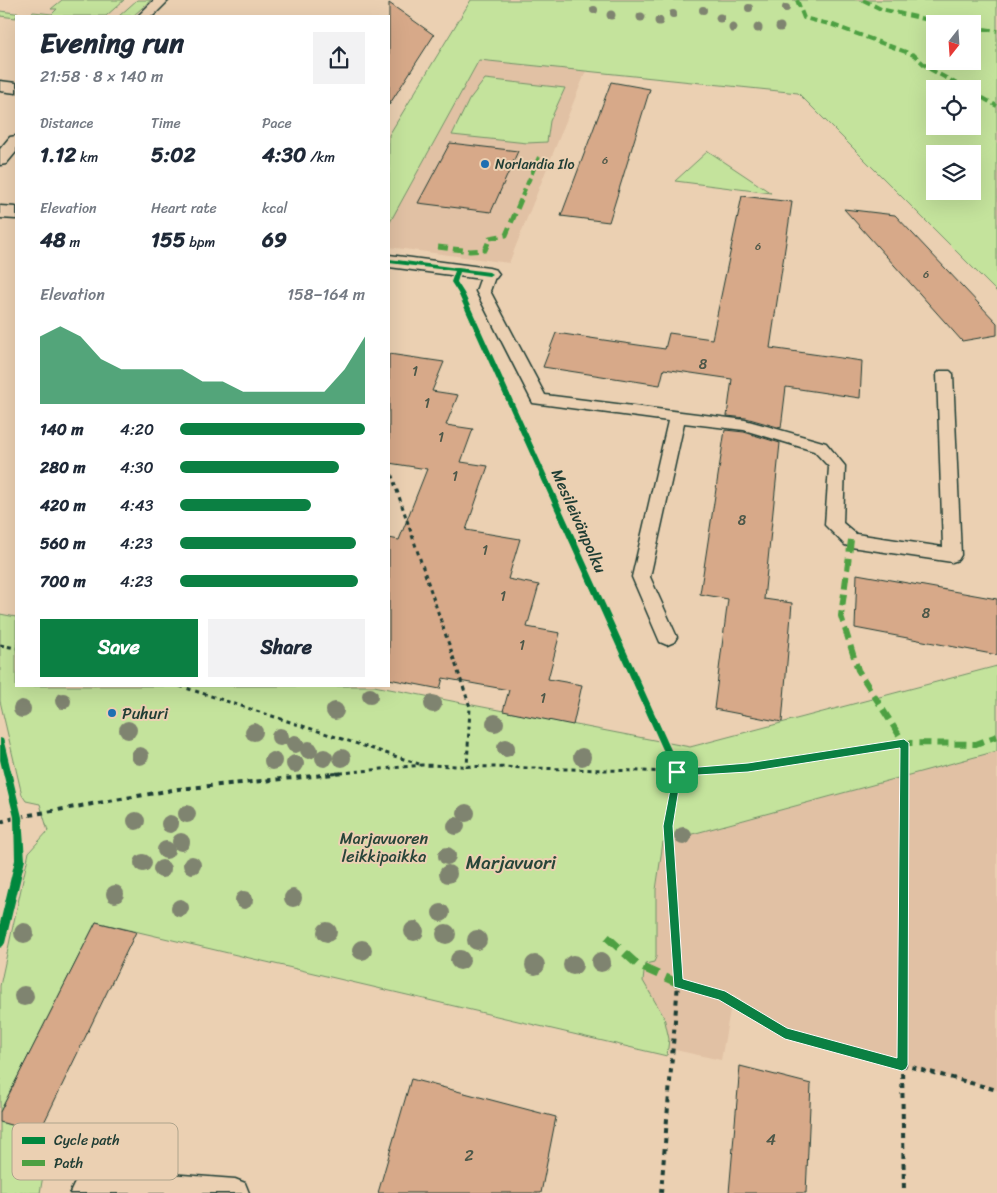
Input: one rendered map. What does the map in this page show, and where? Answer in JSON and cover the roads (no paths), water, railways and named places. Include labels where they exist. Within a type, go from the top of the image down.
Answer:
[{"type":"street","points":[[147,15],[162,0]]},
{"type":"street","points":[[0,86],[15,88]]},
{"type":"street","points":[[0,160],[15,142]]},
{"type":"street","points":[[0,212],[15,213]]},
{"type":"street","points":[[390,262],[489,274]]},
{"type":"lane","points":[[489,274],[483,291],[539,399],[745,425],[820,447],[837,466],[834,525],[851,540],[952,555],[945,374]]},
{"type":"lane","points":[[667,636],[641,577],[677,417]]},
{"type":"lane","points":[[84,1193],[90,1182],[235,1193]]},
{"type":"place","name":"Norlandia Ilo","points":[[485,164]]},
{"type":"place","name":"Puhuri","points":[[112,713]]},
{"type":"park label","name":"Marjavuoren leikkipaikka","points":[[384,847]]},
{"type":"park label","name":"Marjavuori","points":[[511,862]]}]
